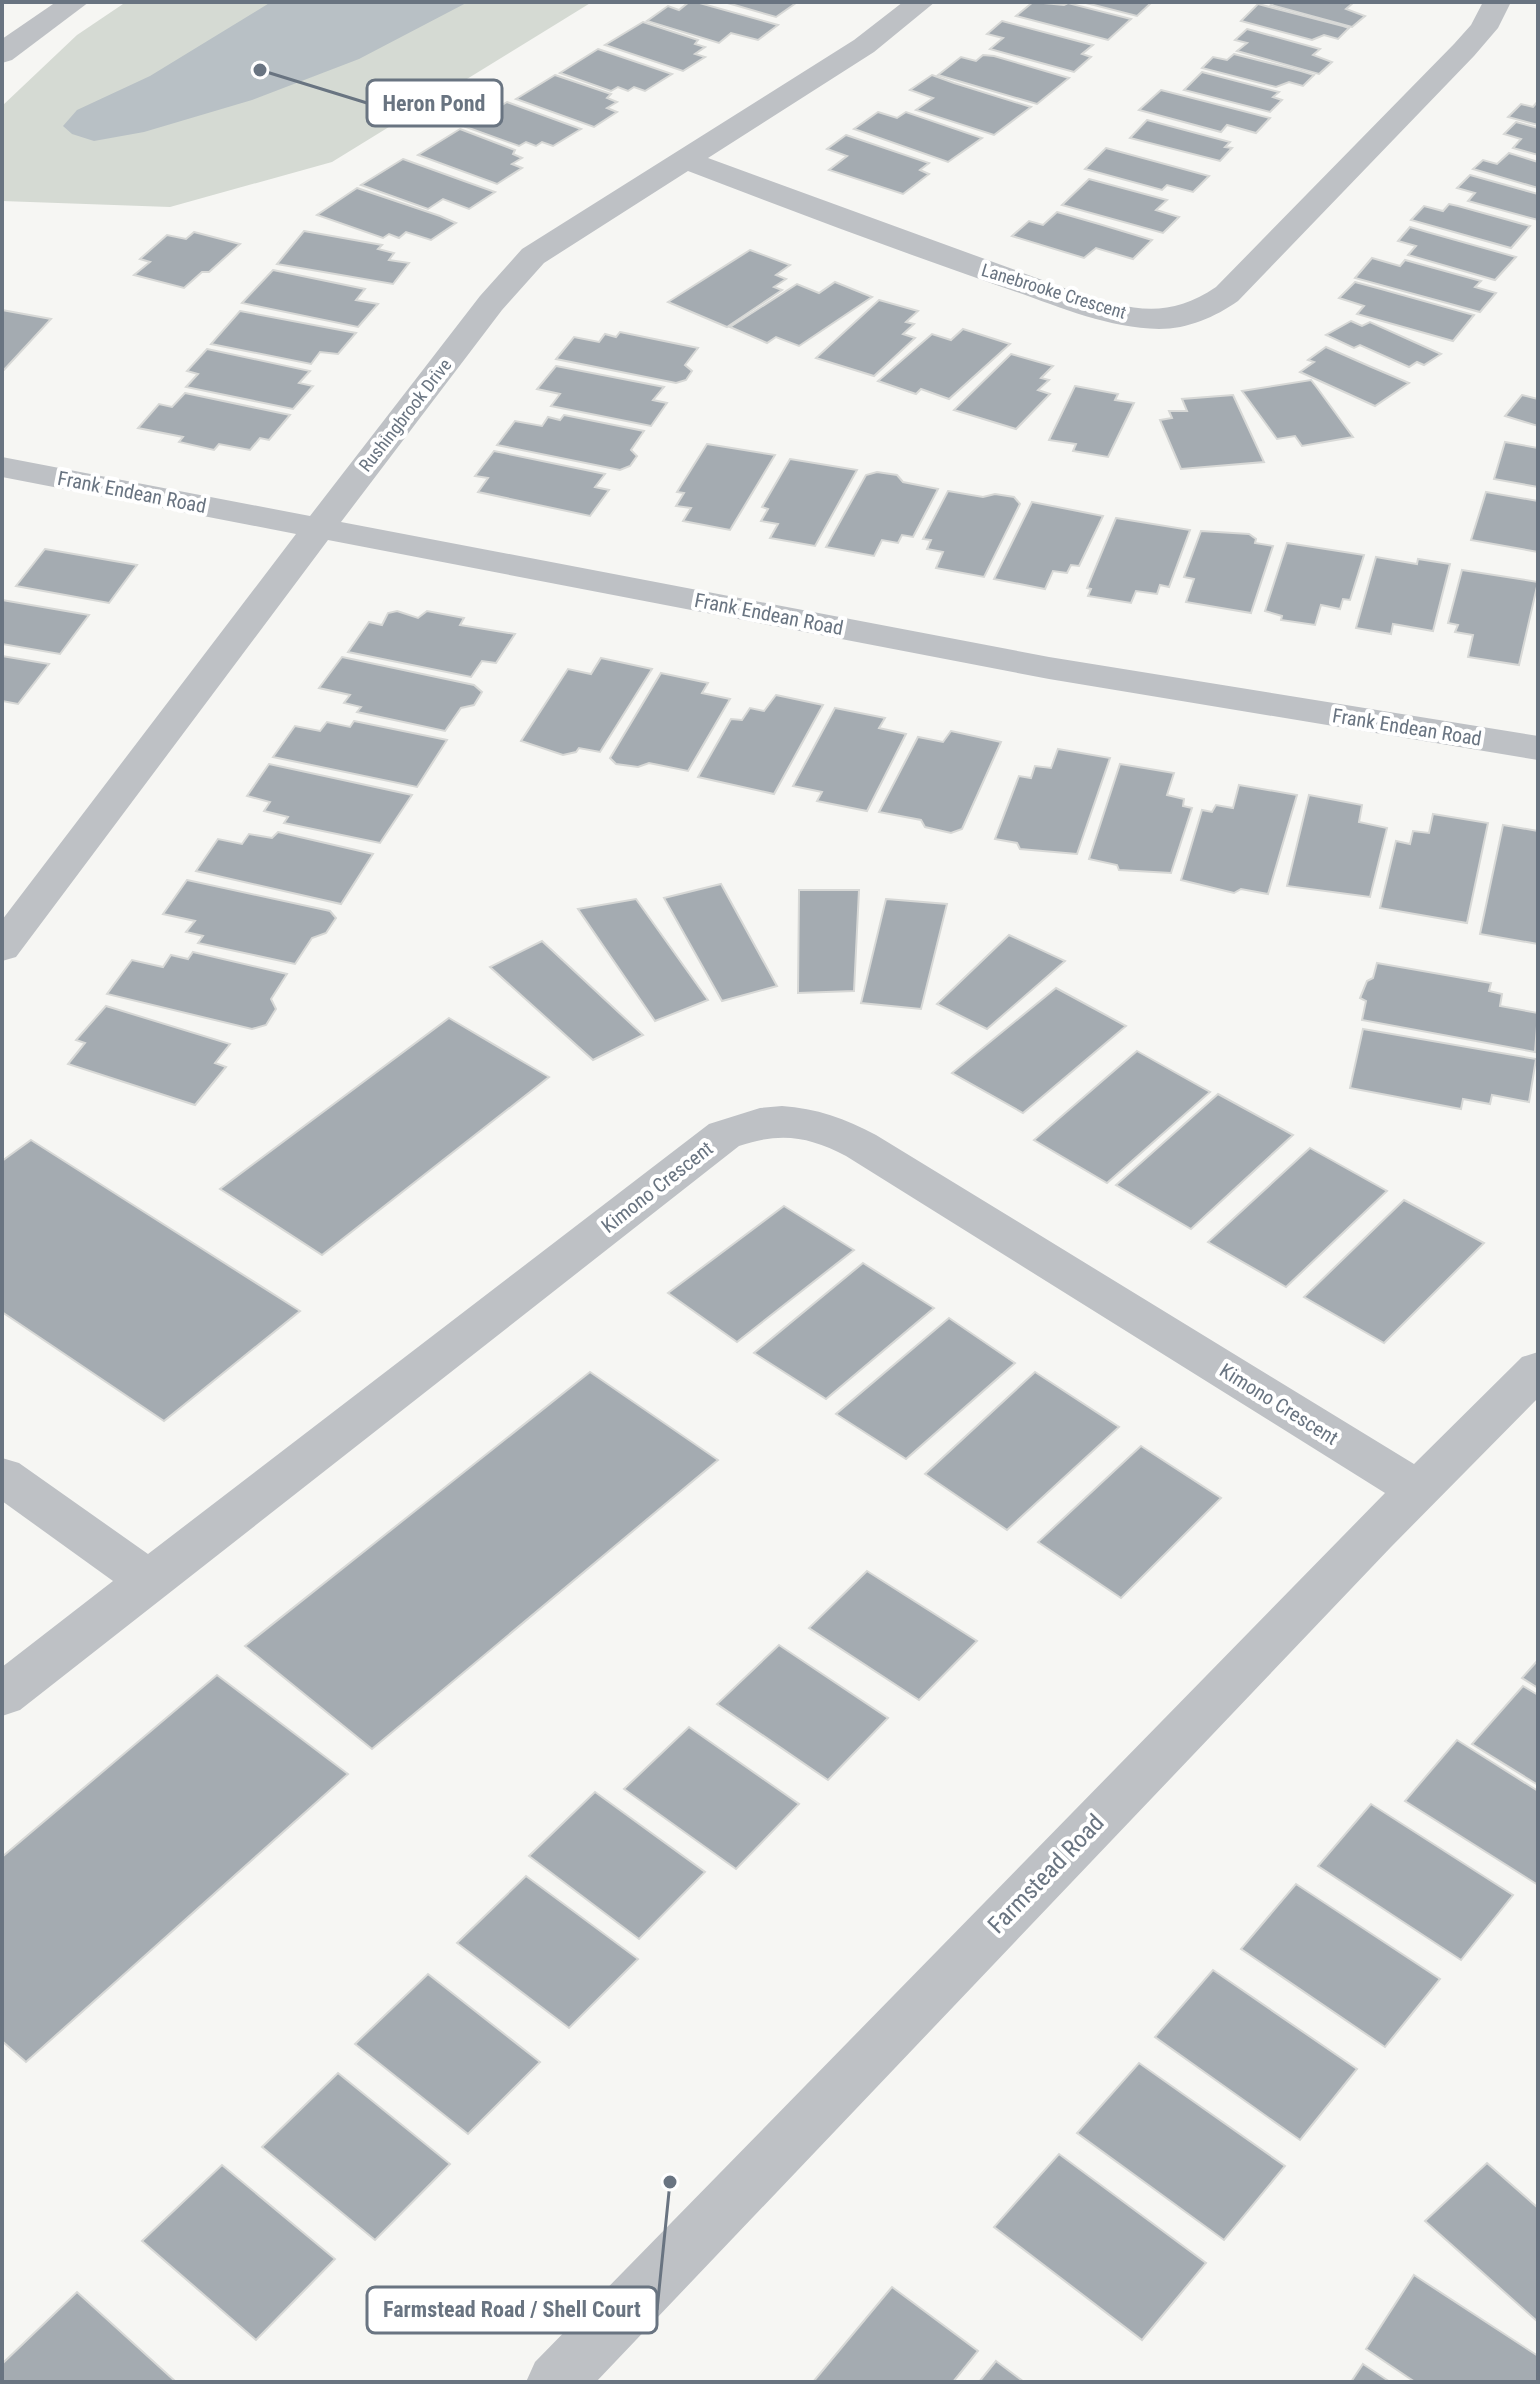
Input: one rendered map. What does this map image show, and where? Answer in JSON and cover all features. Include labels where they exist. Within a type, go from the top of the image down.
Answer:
[{"type":"street","points":[[7,43],[75,2]]},
{"type":"street","name":"Rushingbrook Drive","points":[[2,948],[491,303],[533,256],[864,46],[921,2]]},
{"type":"street","name":"Lanebrooke Crescent","points":[[686,160],[958,262],[1116,314],[1160,319],[1198,313],[1227,294],[1464,50],[1484,28],[1497,2]]},
{"type":"street","name":"Frank Endean Road","points":[[2,467],[1049,668],[1538,748]]},
{"type":"street","name":"Kimono Crescent","points":[[2,1695],[724,1135],[762,1122],[802,1122],[847,1135],[914,1180],[1418,1490]]},
{"type":"street","name":"Farmstead Road","points":[[556,2382],[1538,1369]]},
{"type":"street","points":[[2,1476],[148,1580]]},
{"type":"shaded area","points":[[126,2],[592,2],[332,162],[170,207],[2,201],[2,106],[77,35]]},
{"type":"shaded area","points":[[271,2],[468,2],[359,59],[252,100],[144,132],[94,141],[72,134],[63,126],[77,110],[150,76]]},
{"type":"building","points":[[689,2],[778,25],[758,40],[731,33],[719,43],[647,21],[668,6],[679,10]]},
{"type":"building","points":[[724,2],[792,2],[796,3],[776,17]]},
{"type":"building","points":[[1033,2],[1068,3],[1131,19],[1108,40],[1016,16]]},
{"type":"building","points":[[1082,2],[1152,2],[1137,16]]},
{"type":"building","points":[[1275,2],[1350,2],[1353,3],[1346,9],[1365,16],[1352,27],[1271,5]]},
{"type":"building","points":[[1258,4],[1349,28],[1338,39],[1324,35],[1312,40],[1241,21]]},
{"type":"building","points":[[1002,21],[1093,45],[1082,54],[1091,57],[1074,72],[990,49],[1003,38],[987,34]]},
{"type":"building","points":[[643,22],[698,40],[695,44],[705,47],[695,54],[705,57],[683,71],[605,45]]},
{"type":"building","points":[[1247,29],[1320,49],[1313,55],[1332,62],[1319,74],[1237,51],[1247,43],[1235,40]]},
{"type":"building","points":[[598,49],[672,74],[645,91],[634,87],[628,91],[618,87],[611,91],[560,73]]},
{"type":"building","points":[[1234,54],[1314,75],[1303,86],[1289,82],[1276,87],[1202,68],[1213,57],[1227,60]]},
{"type":"building","points":[[983,55],[1069,78],[1037,104],[938,75],[961,57],[976,61]]},
{"type":"building","points":[[1202,72],[1279,92],[1273,97],[1282,100],[1270,112],[1184,90]]},
{"type":"building","points":[[555,75],[611,94],[607,98],[617,102],[607,108],[617,112],[594,127],[516,99]]},
{"type":"building","points":[[932,75],[1031,107],[994,135],[916,110],[933,98],[910,90]]},
{"type":"building","points":[[1161,90],[1270,118],[1256,133],[1227,125],[1221,132],[1139,110]]},
{"type":"building","points":[[1538,101],[1538,125],[1508,117],[1521,104],[1533,107]]},
{"type":"building","points":[[507,102],[581,129],[553,146],[542,142],[536,146],[526,142],[519,146],[466,127]]},
{"type":"building","points":[[878,112],[897,118],[906,112],[982,138],[948,162],[854,129]]},
{"type":"building","points":[[1147,120],[1230,142],[1225,147],[1232,148],[1220,161],[1130,138]]},
{"type":"building","points":[[1516,122],[1538,128],[1538,155],[1513,148],[1521,139],[1504,134]]},
{"type":"building","points":[[460,129],[515,150],[513,154],[522,158],[512,164],[522,168],[497,184],[418,155]]},
{"type":"building","points":[[846,135],[929,163],[920,170],[929,174],[903,194],[829,170],[847,156],[827,149]]},
{"type":"building","points":[[1106,148],[1209,176],[1193,192],[1167,185],[1162,190],[1085,169]]},
{"type":"building","points":[[1509,153],[1538,162],[1538,188],[1473,169],[1483,160],[1497,164]]},
{"type":"building","points":[[403,159],[495,192],[469,209],[443,199],[428,209],[361,185]]},
{"type":"building","points":[[1470,175],[1538,194],[1538,220],[1468,201],[1475,193],[1457,188]]},
{"type":"building","points":[[1089,179],[1167,200],[1156,210],[1179,217],[1163,233],[1062,205]]},
{"type":"building","points":[[357,188],[456,223],[431,240],[406,232],[399,238],[389,234],[383,238],[317,215]]},
{"type":"building","points":[[1449,204],[1530,226],[1511,248],[1411,220],[1424,206],[1443,211]]},
{"type":"building","points":[[1057,212],[1152,240],[1133,259],[1096,248],[1084,258],[1012,236],[1029,221],[1043,225]]},
{"type":"building","points":[[1410,227],[1516,257],[1495,280],[1408,255],[1416,246],[1398,241]]},
{"type":"building","points":[[304,231],[382,245],[378,249],[394,253],[389,260],[409,263],[393,284],[277,264]]},
{"type":"building","points":[[194,232],[240,244],[209,272],[202,272],[184,288],[134,275],[150,262],[140,259],[167,235],[186,239]]},
{"type":"building","points":[[750,250],[790,265],[776,275],[786,279],[774,287],[782,290],[727,327],[668,302]]},
{"type":"building","points":[[1372,258],[1400,266],[1405,260],[1481,281],[1475,287],[1496,293],[1480,312],[1355,278]]},
{"type":"building","points":[[273,270],[365,289],[356,300],[378,304],[358,327],[242,303]]},
{"type":"building","points":[[835,282],[872,297],[799,346],[776,337],[767,343],[730,327],[797,284],[819,293]]},
{"type":"building","points":[[1355,282],[1474,315],[1453,341],[1357,314],[1364,306],[1339,298]]},
{"type":"building","points":[[879,300],[918,311],[906,322],[914,324],[903,334],[915,338],[874,376],[816,358]]},
{"type":"building","points":[[2,310],[51,319],[2,372]]},
{"type":"building","points":[[240,311],[356,333],[338,354],[320,352],[311,364],[211,344]]},
{"type":"building","points":[[1351,321],[1362,326],[1370,322],[1441,354],[1424,365],[1417,362],[1409,367],[1360,345],[1354,348],[1326,335]]},
{"type":"building","points":[[963,329],[1010,344],[949,399],[921,389],[916,394],[878,381],[932,334],[951,340]]},
{"type":"building","points":[[620,332],[698,348],[685,365],[692,371],[686,380],[676,383],[556,359],[574,337],[599,342],[605,334],[616,337]]},
{"type":"building","points":[[1326,347],[1409,383],[1375,406],[1300,372],[1314,362],[1308,360]]},
{"type":"building","points":[[207,349],[310,371],[299,383],[313,386],[293,409],[186,387],[198,374],[187,371]]},
{"type":"building","points":[[1011,354],[1053,366],[1041,378],[1049,380],[1038,390],[1050,394],[1016,429],[954,410]]},
{"type":"building","points":[[556,366],[664,387],[653,400],[667,403],[651,426],[551,406],[560,394],[537,389]]},
{"type":"building","points":[[1311,380],[1353,437],[1302,446],[1295,436],[1277,439],[1242,391]]},
{"type":"building","points":[[1075,386],[1118,394],[1115,400],[1134,403],[1108,457],[1073,451],[1076,444],[1049,440]]},
{"type":"building","points":[[185,393],[290,415],[269,440],[260,438],[250,450],[219,444],[214,450],[179,442],[183,437],[138,428],[159,404],[172,407]]},
{"type":"building","points":[[1233,395],[1264,462],[1181,469],[1160,420],[1172,418],[1169,411],[1187,411],[1182,399]]},
{"type":"building","points":[[1522,395],[1538,399],[1538,426],[1505,416]]},
{"type":"building","points":[[564,415],[644,431],[631,450],[637,456],[630,466],[620,470],[497,445],[515,421],[542,426],[548,417],[560,420]]},
{"type":"building","points":[[1505,442],[1538,448],[1538,487],[1494,479]]},
{"type":"building","points":[[707,444],[775,455],[730,530],[683,521],[691,508],[676,506],[684,493],[677,492]]},
{"type":"building","points":[[494,451],[605,474],[595,487],[609,490],[590,516],[478,492],[488,478],[475,476]]},
{"type":"building","points":[[790,459],[857,470],[815,546],[770,538],[778,524],[761,521],[768,509],[762,507]]},
{"type":"building","points":[[877,472],[897,475],[903,482],[938,489],[913,537],[902,535],[898,543],[882,540],[874,556],[826,547],[866,475]]},
{"type":"building","points":[[948,491],[983,497],[995,494],[1014,497],[1020,504],[984,577],[936,568],[943,552],[927,549],[931,540],[923,539]]},
{"type":"building","points":[[1486,492],[1538,501],[1538,552],[1471,540]]},
{"type":"building","points":[[1032,502],[1103,516],[1079,566],[1071,565],[1067,573],[1053,571],[1045,589],[994,579]]},
{"type":"building","points":[[1116,518],[1190,530],[1169,587],[1160,585],[1157,594],[1136,591],[1131,603],[1088,596],[1091,589],[1087,588]]},
{"type":"building","points":[[1201,531],[1249,534],[1256,539],[1255,543],[1273,546],[1251,613],[1186,602],[1194,579],[1184,577]]},
{"type":"building","points":[[1287,543],[1364,555],[1350,600],[1343,599],[1340,609],[1321,605],[1315,625],[1281,620],[1282,616],[1265,611]]},
{"type":"building","points":[[45,549],[137,565],[109,603],[16,586]]},
{"type":"building","points":[[1376,557],[1417,564],[1418,559],[1450,564],[1433,631],[1393,624],[1391,634],[1356,628]]},
{"type":"building","points":[[1462,570],[1538,582],[1519,665],[1468,657],[1473,635],[1455,632],[1458,625],[1448,623]]},
{"type":"building","points":[[2,600],[89,615],[60,654],[2,644]]},
{"type":"building","points":[[397,611],[418,618],[427,611],[464,618],[460,625],[515,634],[496,663],[482,661],[471,677],[348,652],[369,622],[382,625],[388,613]]},
{"type":"building","points":[[2,656],[49,664],[18,704],[2,701]]},
{"type":"building","points":[[342,657],[474,685],[482,692],[474,705],[461,708],[445,731],[357,712],[361,707],[344,703],[350,695],[319,688]]},
{"type":"building","points":[[601,658],[652,669],[600,752],[579,748],[576,752],[563,755],[521,741],[568,669],[591,674]]},
{"type":"building","points":[[661,673],[708,683],[702,693],[730,699],[688,771],[649,763],[638,767],[616,764],[610,758]]},
{"type":"building","points":[[776,695],[823,705],[774,794],[698,777],[731,719],[742,720],[750,708],[764,711]]},
{"type":"building","points":[[835,708],[885,718],[879,728],[906,734],[867,811],[817,801],[822,792],[793,786]]},
{"type":"building","points":[[354,721],[447,740],[417,787],[273,757],[295,726],[320,731],[327,722],[350,727]]},
{"type":"building","points":[[951,731],[1001,742],[962,829],[951,833],[925,827],[921,820],[879,812],[918,737],[943,742]]},
{"type":"building","points":[[1058,749],[1110,758],[1077,854],[1020,849],[1017,843],[995,839],[1019,776],[1031,778],[1035,766],[1051,768]]},
{"type":"building","points":[[269,764],[412,795],[380,843],[284,823],[288,817],[264,811],[270,802],[247,796]]},
{"type":"building","points":[[1120,764],[1174,773],[1167,795],[1184,799],[1183,806],[1192,808],[1171,873],[1119,870],[1117,865],[1089,859]]},
{"type":"building","points":[[1239,785],[1297,795],[1268,894],[1241,889],[1234,893],[1181,880],[1202,810],[1212,812],[1216,805],[1233,808]]},
{"type":"building","points":[[1309,795],[1362,805],[1359,822],[1387,828],[1370,897],[1287,886]]},
{"type":"building","points":[[1433,814],[1488,823],[1467,923],[1380,908],[1396,841],[1410,844],[1413,831],[1429,833]]},
{"type":"building","points":[[1503,825],[1538,831],[1538,944],[1480,934]]},
{"type":"building","points":[[278,832],[373,854],[341,904],[196,871],[218,839],[242,844],[249,834],[272,838]]},
{"type":"building","points":[[187,880],[330,911],[336,918],[326,933],[312,938],[295,964],[198,943],[203,936],[186,932],[195,921],[163,914]]},
{"type":"building","points":[[721,884],[777,986],[722,1001],[664,898]]},
{"type":"building","points":[[799,890],[859,890],[854,991],[798,993]]},
{"type":"building","points":[[636,899],[708,1000],[655,1021],[578,909]]},
{"type":"building","points":[[886,899],[947,904],[921,1009],[861,1003]]},
{"type":"building","points":[[1009,935],[1065,961],[987,1029],[937,1004]]},
{"type":"building","points":[[542,941],[643,1035],[593,1060],[490,967]]},
{"type":"building","points":[[193,952],[287,974],[271,999],[276,1009],[266,1025],[252,1029],[107,994],[132,960],[163,967],[171,955],[188,959]]},
{"type":"building","points":[[1377,963],[1491,983],[1489,991],[1502,994],[1500,1006],[1538,1013],[1535,1052],[1362,1020],[1366,1001],[1360,998],[1367,981],[1373,978]]},
{"type":"building","points":[[1056,988],[1126,1026],[1023,1113],[952,1073]]},
{"type":"building","points":[[106,1006],[230,1044],[215,1063],[226,1067],[195,1105],[68,1064],[85,1043],[76,1040]]},
{"type":"building","points":[[449,1018],[549,1077],[322,1255],[220,1189]]},
{"type":"building","points":[[1363,1029],[1536,1059],[1529,1102],[1492,1095],[1490,1104],[1463,1099],[1461,1109],[1350,1088]]},
{"type":"building","points":[[1137,1051],[1210,1092],[1107,1183],[1034,1140]]},
{"type":"building","points":[[1218,1094],[1293,1135],[1191,1229],[1116,1185]]},
{"type":"building","points":[[31,1140],[300,1311],[164,1421],[2,1312],[2,1161]]},
{"type":"building","points":[[1310,1148],[1387,1191],[1286,1287],[1208,1242]]},
{"type":"building","points":[[1404,1200],[1484,1243],[1384,1343],[1304,1297]]},
{"type":"building","points":[[784,1206],[854,1250],[737,1342],[668,1293]]},
{"type":"building","points":[[863,1263],[934,1308],[826,1399],[754,1353]]},
{"type":"building","points":[[949,1318],[1015,1363],[906,1459],[836,1414]]},
{"type":"building","points":[[590,1372],[718,1460],[372,1749],[245,1646]]},
{"type":"building","points":[[1035,1372],[1119,1427],[1007,1530],[925,1474]]},
{"type":"building","points":[[1141,1446],[1221,1498],[1121,1598],[1038,1542]]},
{"type":"building","points":[[867,1571],[977,1641],[919,1700],[809,1628]]},
{"type":"building","points":[[779,1645],[888,1718],[828,1780],[717,1704]]},
{"type":"building","points":[[1538,1660],[1538,1688],[1522,1678]]},
{"type":"building","points":[[217,1675],[348,1774],[26,2062],[2,2041],[2,1857]]},
{"type":"building","points":[[1523,1686],[1538,1695],[1538,1785],[1472,1744]]},
{"type":"building","points":[[689,1727],[799,1804],[736,1869],[624,1789]]},
{"type":"building","points":[[1457,1740],[1538,1791],[1538,1885],[1405,1801]]},
{"type":"building","points":[[595,1792],[705,1872],[639,1939],[529,1856]]},
{"type":"building","points":[[1371,1804],[1513,1895],[1461,1960],[1318,1866]]},
{"type":"building","points":[[526,1876],[638,1959],[569,2028],[457,1943]]},
{"type":"building","points":[[1296,1884],[1440,1979],[1385,2047],[1241,1949]]},
{"type":"building","points":[[1213,1970],[1357,2069],[1300,2140],[1155,2037]]},
{"type":"building","points":[[428,1974],[540,2062],[468,2134],[355,2044]]},
{"type":"building","points":[[1139,2063],[1285,2166],[1224,2240],[1077,2133]]},
{"type":"building","points":[[338,2073],[450,2164],[375,2240],[262,2147]]},
{"type":"building","points":[[1059,2154],[1206,2263],[1142,2340],[994,2227]]},
{"type":"building","points":[[1487,2163],[1538,2208],[1538,2322],[1425,2221]]},
{"type":"building","points":[[222,2165],[335,2259],[256,2340],[142,2241]]},
{"type":"building","points":[[1414,2275],[1538,2356],[1538,2382],[1415,2382],[1366,2349]]},
{"type":"building","points":[[892,2287],[978,2351],[953,2382],[813,2382]]},
{"type":"building","points":[[77,2292],[176,2382],[2,2382],[2,2364]]},
{"type":"building","points":[[996,2361],[1024,2382],[979,2382]]},
{"type":"building","points":[[1363,2364],[1390,2382],[1351,2382]]},
{"type":"place","name":"Heron Pond","points":[[260,70]]},
{"type":"place","name":"Farmstead Road / Shell Court","points":[[670,2182]]}]
